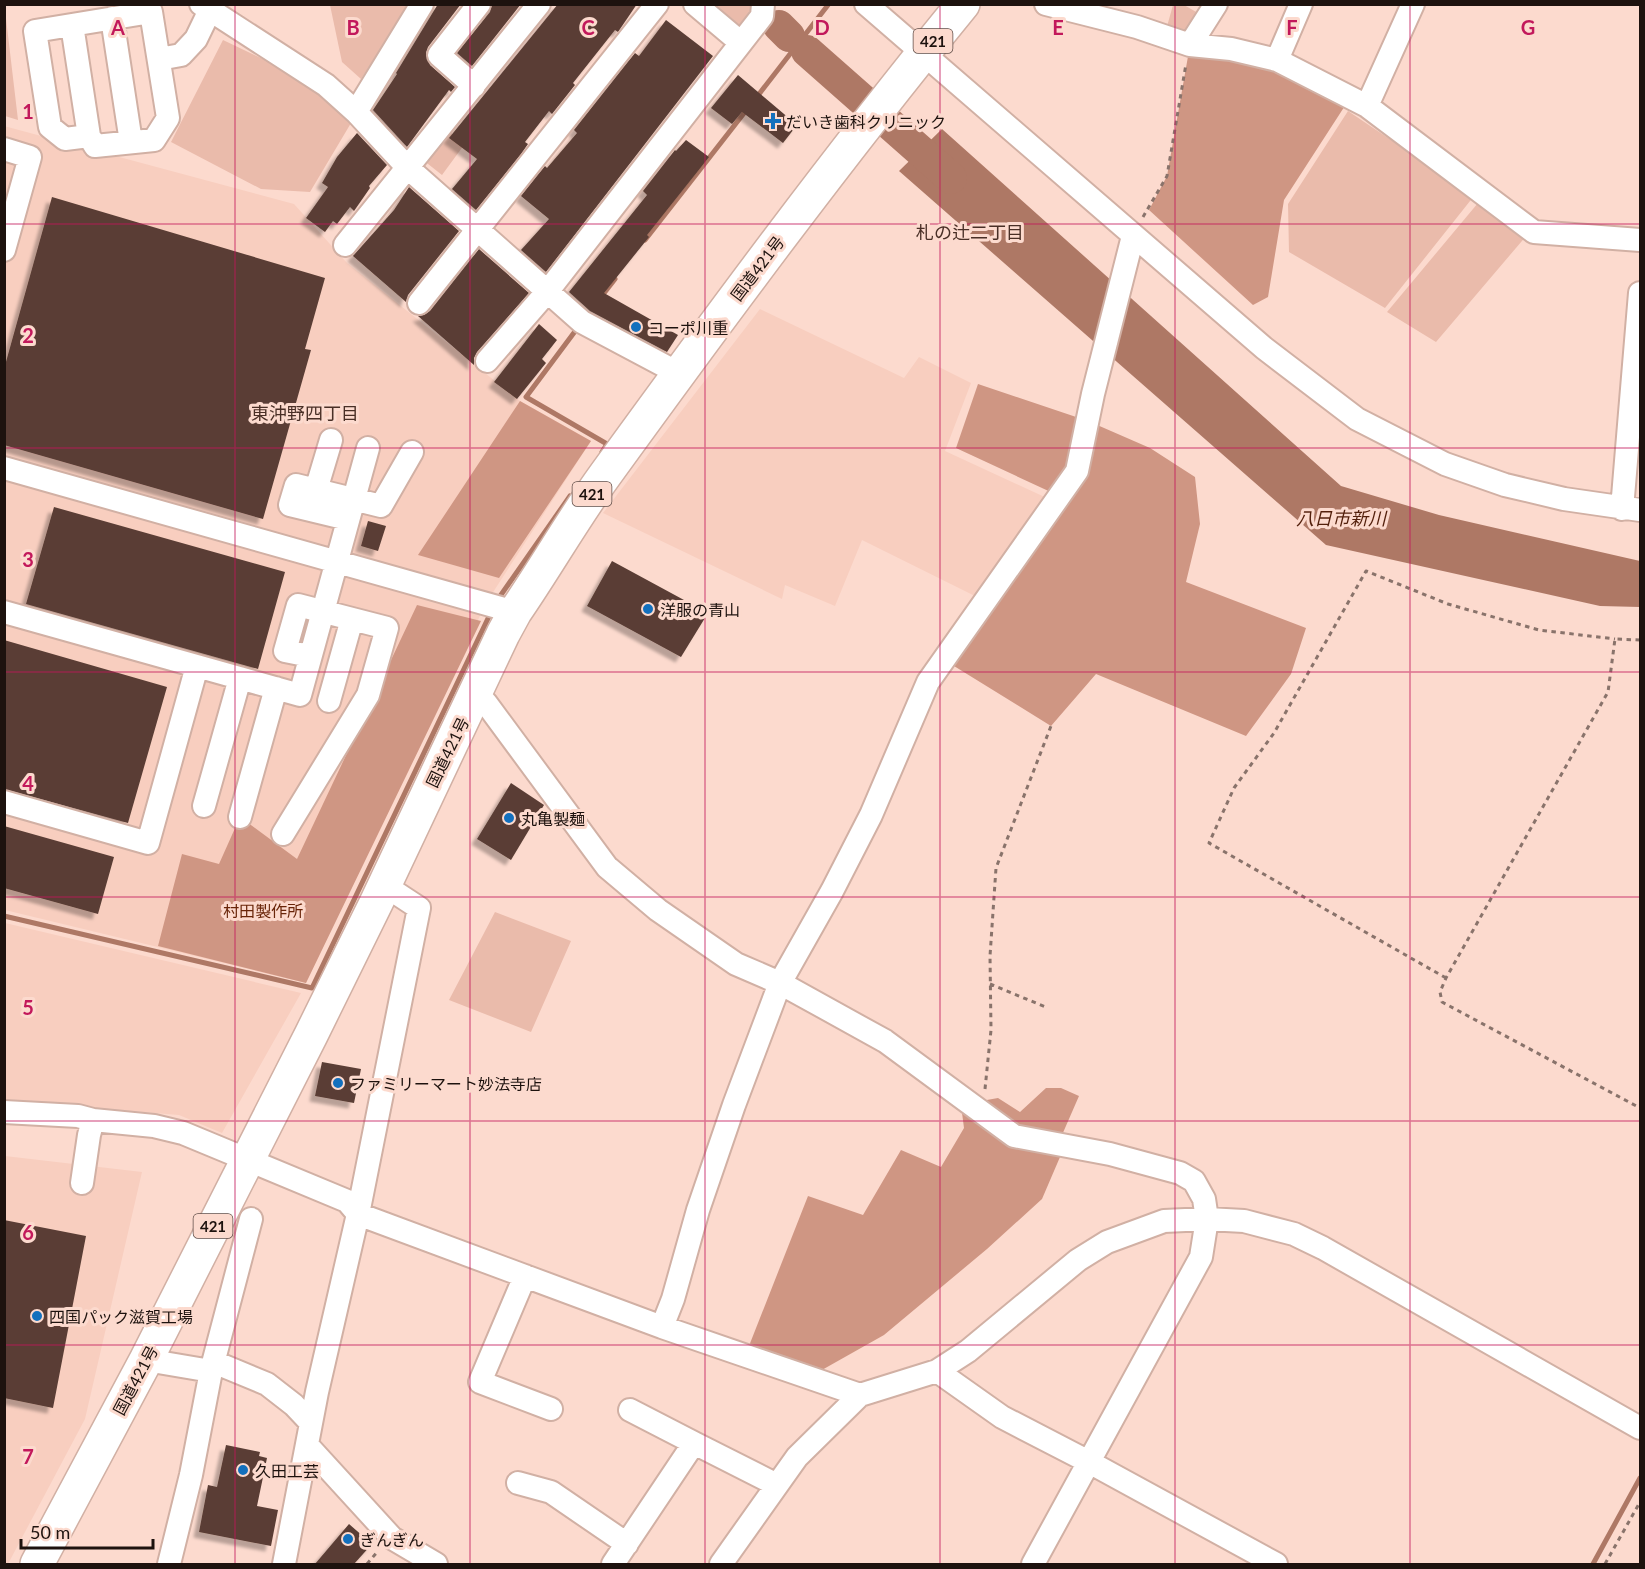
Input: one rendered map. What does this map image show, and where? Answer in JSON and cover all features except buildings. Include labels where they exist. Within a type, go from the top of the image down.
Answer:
[{"type":"highway","name":"国道421号","points":[[37,1564],[146,1360],[247,1159],[384,885],[435,775],[471,705],[502,634],[515,612],[604,476],[678,373],[903,78],[963,4]]},
{"type":"street","points":[[356,112],[422,4]]},
{"type":"street","points":[[474,86],[439,55],[479,4]]},
{"type":"street","points":[[345,245],[539,4]]},
{"type":"street","points":[[419,303],[657,4]]},
{"type":"street","points":[[695,4],[740,42]]},
{"type":"street","points":[[487,362],[547,292],[762,16],[763,4]]},
{"type":"street","points":[[866,4],[1264,348],[1357,419],[1445,464],[1505,485],[1564,499],[1631,510],[1641,294]]},
{"type":"street","points":[[1046,4],[1137,27],[1190,45],[1231,49],[1277,60],[1367,106],[1534,232],[1641,240]]},
{"type":"street","points":[[1190,45],[1216,4]]},
{"type":"street","points":[[1277,60],[1301,4]]},
{"type":"street","points":[[1367,106],[1413,4]]},
{"type":"street","points":[[159,59],[181,55],[196,39],[206,8],[326,85],[356,112],[408,168],[582,322],[678,373]]},
{"type":"street","points":[[72,25],[89,136],[95,146],[154,140],[168,118],[159,59],[150,12],[35,31],[50,128],[65,140],[89,136]]},
{"type":"street","points":[[112,18],[131,142]]},
{"type":"street","points":[[4,149],[30,157],[4,250]]},
{"type":"street","points":[[662,1327],[673,1299],[698,1210],[780,984],[871,815],[928,682],[1077,471],[1133,236]]},
{"type":"street","points":[[331,440],[316,490],[296,484],[291,505],[351,508],[381,506],[412,452]]},
{"type":"street","points":[[4,612],[300,695],[368,448]]},
{"type":"street","points":[[4,468],[515,612]]},
{"type":"street","points":[[283,834],[368,695],[387,628],[322,611]]},
{"type":"street","points":[[329,701],[352,619]]},
{"type":"street","points":[[4,802],[148,843],[197,666]]},
{"type":"street","points":[[204,806],[240,678]]},
{"type":"street","points":[[240,817],[276,688]]},
{"type":"street","points":[[471,705],[486,703],[607,867],[658,910],[736,964],[780,984],[885,1041],[1014,1136],[1110,1154],[1180,1173],[1194,1181],[1204,1199],[1207,1219],[1201,1257],[1033,1564]]},
{"type":"street","points":[[284,1564],[311,1423],[358,1214],[419,908],[384,885]]},
{"type":"street","points":[[4,1112],[78,1116],[93,1120],[154,1126],[183,1133],[347,1201],[358,1214],[662,1327],[860,1395]]},
{"type":"street","points":[[82,1184],[93,1120]]},
{"type":"street","points":[[170,1564],[213,1366],[251,1219]]},
{"type":"street","points":[[721,1564],[798,1457],[860,1395],[937,1371],[968,1352],[1078,1260],[1107,1242],[1164,1221],[1207,1219],[1244,1221],[1294,1234],[1351,1263],[1641,1428]]},
{"type":"street","points":[[525,1276],[480,1382],[551,1408]]},
{"type":"street","points":[[146,1360],[213,1366],[267,1384],[294,1405],[311,1423]]},
{"type":"street","points":[[937,1371],[1002,1417],[1276,1564]]},
{"type":"street","points":[[630,1410],[777,1485]]},
{"type":"street","points":[[613,1564],[694,1443]]},
{"type":"street","points":[[307,1446],[392,1538],[436,1564]]},
{"type":"street","points":[[518,1483],[551,1492],[627,1544]]},
{"type":"path","points":[[1133,236],[1167,176],[1190,45]]},
{"type":"path","points":[[1446,978],[1209,843],[1234,789],[1274,733],[1366,572],[1448,604],[1539,630],[1641,640]]},
{"type":"path","points":[[1615,639],[1608,692],[1440,992],[1442,1002],[1641,1108]]},
{"type":"path","points":[[986,1115],[985,1077],[991,1030],[990,957],[996,868],[1051,726]]},
{"type":"path","points":[[990,984],[1048,1008]]},
{"type":"path","points":[[1605,1564],[1641,1502]]},
{"type":"shaded area","points":[[330,5],[406,5],[404,13],[361,79],[342,62]]},
{"type":"shaded area","points":[[711,5],[754,5],[754,12],[737,27]]},
{"type":"shaded area","points":[[1173,5],[1184,5],[1198,13],[1185,32],[1166,30]]},
{"type":"shaded area","points":[[5,10],[18,120],[5,116]]},
{"type":"shaded area","points":[[223,40],[324,88],[354,118],[310,192],[261,189],[171,142]]},
{"type":"shaded area","points":[[1348,111],[1474,196],[1385,308],[1289,252],[1288,204]]},
{"type":"shaded area","points":[[4,126],[294,204],[347,263],[520,401],[591,441],[486,603],[306,983],[5,910]]},
{"type":"shaded area","points":[[445,127],[464,145],[442,175],[423,160]]},
{"type":"shaded area","points":[[1478,203],[1527,235],[1436,342],[1387,312]]},
{"type":"shaded area","points":[[760,309],[904,378],[919,357],[971,383],[945,451],[1049,499],[981,599],[862,540],[835,606],[785,585],[782,599],[603,513]]},
{"type":"shaded area","points":[[495,912],[571,941],[531,1032],[449,1000]]},
{"type":"shaded area","points":[[5,923],[301,993],[222,1133],[179,1115],[5,1101]]},
{"type":"shaded area","points":[[5,1156],[142,1172],[85,1419],[8,1564],[5,1564]]},
{"type":"green space","points":[[1190,45],[1231,49],[1350,98],[1284,200],[1268,297],[1253,305],[1149,210],[1167,176]]},
{"type":"green space","points":[[978,384],[1088,421],[1150,448],[1195,477],[1200,524],[1186,582],[1306,628],[1291,674],[1246,736],[1096,674],[1051,726],[954,666],[1074,475],[1055,494],[956,448]]},
{"type":"green space","points":[[520,401],[591,441],[499,578],[418,555]]},
{"type":"green space","name":"村田製作所","points":[[417,605],[481,621],[306,983],[158,946],[182,854],[219,864],[240,817],[297,859]]},
{"type":"green space","points":[[1046,1088],[1061,1088],[1079,1096],[1062,1135],[1034,1133],[970,1103],[998,1098],[1020,1112]]},
{"type":"green space","points":[[961,1105],[1063,1150],[1042,1199],[987,1249],[884,1335],[813,1375],[747,1351],[808,1196],[863,1215],[901,1150],[941,1167],[964,1128]]},
{"type":"water","name":"八日市新川","points":[[942,129],[1341,486],[1439,515],[1640,561],[1640,607],[1600,606],[1326,545],[899,171]]},
{"type":"waterway","points":[[756,98],[828,5]]},
{"type":"waterway","name":"八日市新川","points":[[779,26],[789,36]]},
{"type":"waterway","name":"八日市新川","points":[[807,51],[951,178]]},
{"type":"waterway","points":[[645,240],[748,108]]},
{"type":"waterway","points":[[601,297],[615,279]]},
{"type":"waterway","points":[[579,326],[526,397],[607,444],[602,452]]},
{"type":"waterway","points":[[496,602],[570,496]]},
{"type":"waterway","points":[[4,916],[312,988],[492,610]]},
{"type":"waterway","points":[[1593,1564],[1640,1478]]},
{"type":"place","name":"だいき歯科クリニック","points":[[773,121]]},
{"type":"place","name":"コーポ川重","points":[[636,327]]},
{"type":"place","name":"洋服の青山","points":[[648,609]]},
{"type":"place","name":"丸亀製麺","points":[[509,818]]},
{"type":"place","name":"ファミリーマート妙法寺店","points":[[338,1083]]},
{"type":"place","name":"四国パック滋賀工場","points":[[37,1316]]},
{"type":"place","name":"久田工芸","points":[[243,1470]]},
{"type":"place","name":"ぎんぎん","points":[[348,1539]]},
{"type":"district","name":"札の辻二丁目","points":[[970,232]]},
{"type":"district","name":"東沖野四丁目","points":[[305,413]]}]
